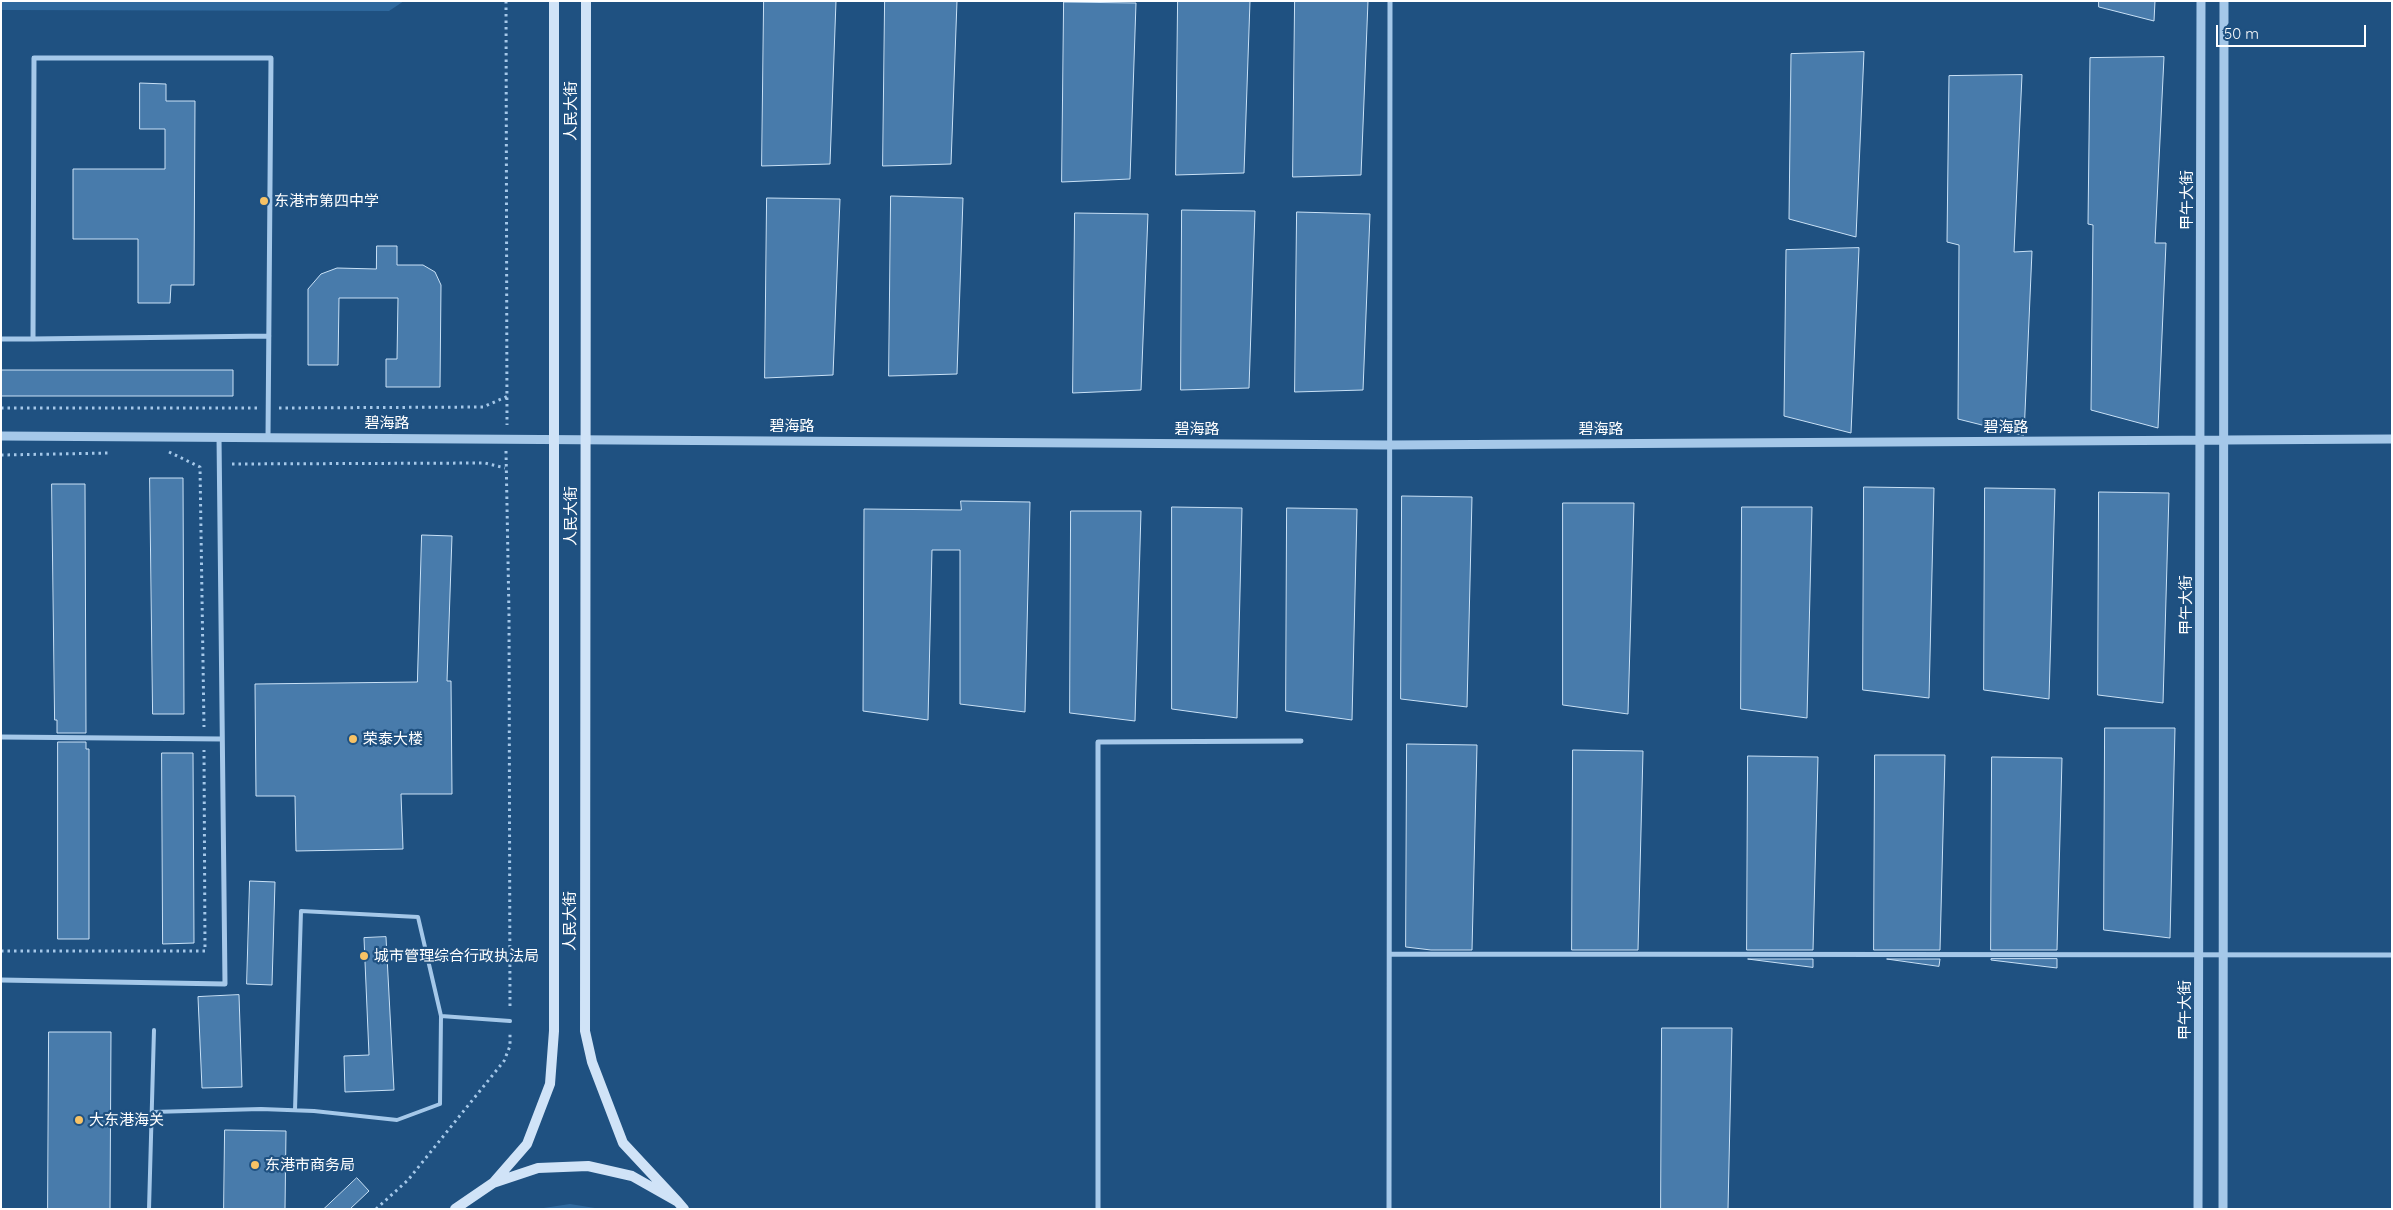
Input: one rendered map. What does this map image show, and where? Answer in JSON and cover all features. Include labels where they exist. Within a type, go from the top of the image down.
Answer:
[{"type":"main road","name":"人民大街","points":[[493,1183],[527,1144],[550,1084],[554,1031],[554,1]]},
{"type":"main road","name":"人民大街","points":[[586,1],[585,1031],[592,1062],[623,1143],[681,1205]]},
{"type":"main road","points":[[455,1209],[493,1183],[538,1168],[588,1166],[632,1176],[681,1205]]},
{"type":"street","points":[[1389,1209],[1390,1]]},
{"type":"street","name":"甲午大街","points":[[2198,1209],[2201,1]]},
{"type":"street","points":[[2223,1209],[2224,1]]},
{"type":"street","points":[[33,339],[34,58],[271,58],[268,436]]},
{"type":"street","points":[[1,339],[269,336]]},
{"type":"street","name":"碧海路","points":[[1,436],[268,436],[1390,444],[2392,439]]},
{"type":"street","points":[[1,980],[225,984],[219,436]]},
{"type":"street","points":[[1,737],[222,739]]},
{"type":"street","points":[[1098,1209],[1098,742],[1300,741]]},
{"type":"street","points":[[1390,954],[2392,955]]},
{"type":"lane","points":[[152,1112],[295,1110],[397,1120],[440,1104],[441,1016],[418,917],[301,911],[295,1110]]},
{"type":"lane","points":[[441,1016],[510,1021]]},
{"type":"lane","points":[[149,1209],[154,1030]]},
{"type":"path","points":[[376,1209],[408,1180],[504,1062],[510,1046],[509,615],[505,468],[507,438],[506,1]]},
{"type":"path","points":[[160,452],[169,452],[200,467],[219,464],[485,463],[505,468]]},
{"type":"path","points":[[1,455],[120,453]]},
{"type":"path","points":[[1,951],[205,951],[200,467]]},
{"type":"shaded area","points":[[1,1],[404,1],[389,11],[1,10]]},
{"type":"shaded area","points":[[570,1204],[601,1209],[537,1209]]},
{"type":"building","points":[[764,1],[836,1],[830,164],[762,166]]},
{"type":"building","points":[[885,1],[957,1],[951,164],[883,166]]},
{"type":"building","points":[[1178,1],[1250,1],[1244,173],[1176,175]]},
{"type":"building","points":[[1295,1],[1368,1],[1361,175],[1293,177]]},
{"type":"building","points":[[2099,1],[2155,1],[2154,21],[2099,7]]},
{"type":"building","points":[[1064,2],[1136,3],[1130,179],[1062,182]]},
{"type":"building","points":[[1864,52],[1856,237],[1789,219],[1791,54]]},
{"type":"building","points":[[2164,57],[2155,243],[2166,243],[2158,428],[2091,410],[2093,225],[2088,224],[2090,58]]},
{"type":"building","points":[[2022,75],[2014,252],[2032,251],[2024,435],[1958,419],[1959,245],[1947,242],[1949,76]]},
{"type":"building","points":[[140,83],[166,84],[166,101],[195,101],[194,285],[171,285],[170,303],[138,303],[138,239],[73,239],[73,169],[165,169],[165,129],[140,129]]},
{"type":"building","points":[[891,196],[963,198],[957,374],[889,376]]},
{"type":"building","points":[[767,198],[840,199],[833,375],[765,378]]},
{"type":"building","points":[[1182,210],[1255,211],[1249,388],[1181,390]]},
{"type":"building","points":[[1297,212],[1370,214],[1363,390],[1295,392]]},
{"type":"building","points":[[1075,213],[1148,214],[1141,390],[1073,393]]},
{"type":"building","points":[[377,246],[397,246],[397,265],[423,265],[435,272],[441,285],[440,387],[386,387],[386,359],[397,359],[398,298],[339,298],[338,365],[308,365],[308,289],[321,274],[337,268],[376,269]]},
{"type":"building","points":[[1859,248],[1851,433],[1784,416],[1786,250]]},
{"type":"building","points":[[1,370],[233,370],[233,396],[1,396]]},
{"type":"building","points":[[150,478],[183,478],[184,714],[153,714]]},
{"type":"building","points":[[52,484],[85,484],[86,733],[57,733],[57,720],[55,720]]},
{"type":"building","points":[[1864,487],[1934,488],[1929,698],[1863,690]]},
{"type":"building","points":[[1985,488],[2055,489],[2049,699],[1984,690]]},
{"type":"building","points":[[2099,492],[2169,493],[2163,703],[2098,695]]},
{"type":"building","points":[[1402,496],[1472,497],[1467,707],[1401,699]]},
{"type":"building","points":[[961,501],[1030,502],[1025,712],[960,704],[960,550],[932,550],[928,720],[863,711],[864,509],[961,510]]},
{"type":"building","points":[[1563,503],[1634,503],[1628,714],[1563,705]]},
{"type":"building","points":[[1172,507],[1242,508],[1237,718],[1172,709]]},
{"type":"building","points":[[1742,507],[1812,507],[1807,718],[1741,709]]},
{"type":"building","points":[[1287,508],[1357,509],[1352,720],[1286,711]]},
{"type":"building","points":[[1071,511],[1141,511],[1135,721],[1070,713]]},
{"type":"building","name":"荣泰大楼","points":[[422,535],[452,536],[447,681],[451,681],[452,794],[401,794],[403,849],[296,851],[295,796],[256,796],[255,684],[417,682]]},
{"type":"building","points":[[2105,728],[2175,728],[2170,938],[2104,930]]},
{"type":"building","points":[[58,742],[86,742],[86,749],[89,749],[89,939],[58,939]]},
{"type":"building","points":[[1407,744],[1477,745],[1472,950],[1431,950],[1406,947]]},
{"type":"building","points":[[1573,750],[1643,751],[1638,950],[1572,950]]},
{"type":"building","points":[[162,753],[193,753],[194,943],[163,944]]},
{"type":"building","points":[[1875,755],[1945,755],[1940,950],[1874,950]]},
{"type":"building","points":[[1748,756],[1818,757],[1813,950],[1747,950]]},
{"type":"building","points":[[1992,757],[2062,758],[2057,950],[1991,950]]},
{"type":"building","points":[[250,881],[275,882],[272,985],[247,984]]},
{"type":"building","points":[[386,937],[394,1090],[345,1092],[344,1056],[369,1055],[364,938]]},
{"type":"building","points":[[1748,959],[1813,959],[1813,967]]},
{"type":"building","points":[[1887,959],[1940,959],[1939,966]]},
{"type":"building","points":[[1991,959],[2057,959],[2057,968],[1991,960]]},
{"type":"building","points":[[239,995],[242,1087],[202,1088],[198,997]]},
{"type":"building","points":[[1662,1028],[1732,1028],[1728,1209],[1661,1209]]},
{"type":"building","name":"大东港海关","points":[[49,1032],[111,1032],[110,1209],[48,1209]]},
{"type":"building","name":"东港市商务局","points":[[225,1130],[286,1131],[285,1209],[224,1209]]},
{"type":"building","name":"东港市商务局","points":[[357,1178],[369,1191],[350,1209],[324,1209]]},
{"type":"place","name":"东港市第四中学","points":[[264,201]]},
{"type":"place","name":"荣泰大楼","points":[[353,739]]},
{"type":"place","name":"城市管理综合行政执法局","points":[[364,956]]},
{"type":"place","name":"大东港海关","points":[[79,1120]]},
{"type":"place","name":"东港市商务局","points":[[255,1165]]}]
